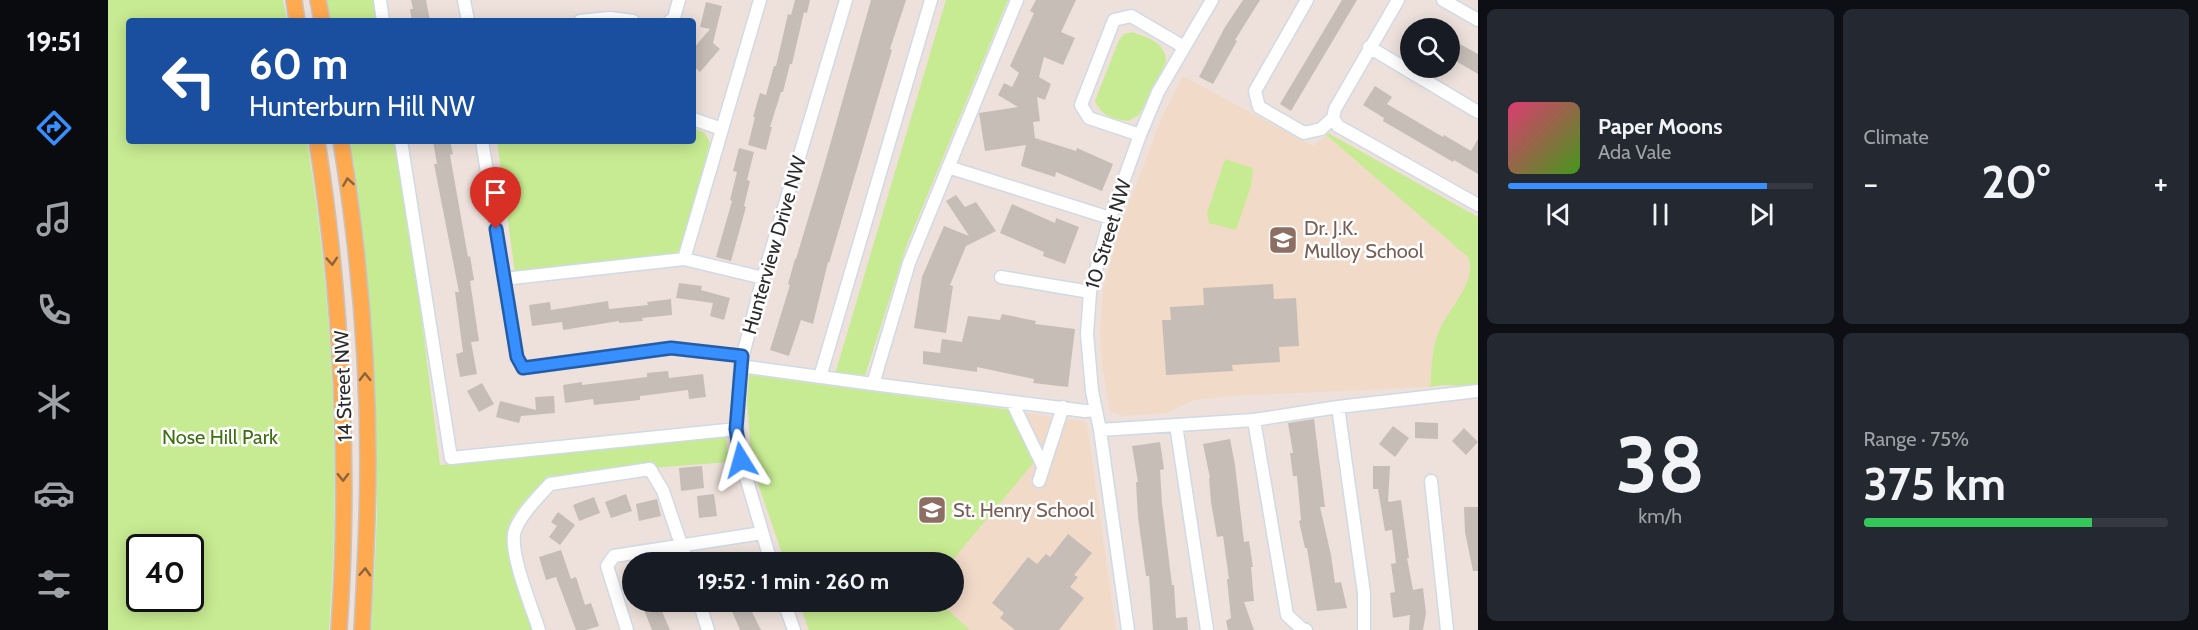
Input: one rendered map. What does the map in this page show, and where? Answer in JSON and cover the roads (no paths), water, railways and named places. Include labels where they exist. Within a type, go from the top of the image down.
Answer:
[{"type":"main road","points":[[294,0],[297,18]]},
{"type":"main road","points":[[318,0],[321,18]]},
{"type":"main road","name":"14 Street NW","points":[[317,144],[328,210],[341,383],[343,487],[339,630]]},
{"type":"main road","name":"14 Street NW","points":[[341,144],[350,196],[365,367],[367,515],[362,630]]},
{"type":"street","points":[[380,0],[383,18]]},
{"type":"street","points":[[464,0],[467,18]]},
{"type":"street","points":[[674,18],[679,0]]},
{"type":"street","points":[[684,259],[760,0]]},
{"type":"street","name":"Hunterview Drive NW","points":[[768,552],[741,460],[736,429],[741,361],[763,278],[846,0]]},
{"type":"street","points":[[820,376],[931,0]]},
{"type":"street","points":[[873,384],[909,263],[1017,0]]},
{"type":"street","name":"10 Street NW","points":[[1128,630],[1100,430],[1092,391],[1087,334],[1090,292],[1110,218],[1140,135],[1158,92],[1212,0]]},
{"type":"street","points":[[1307,0],[1255,91],[1259,107],[1304,133],[1321,129],[1334,118]]},
{"type":"street","points":[[1398,0],[1335,108],[1334,118],[1338,126],[1478,205]]},
{"type":"street","points":[[1443,0],[1478,20]]},
{"type":"street","points":[[1140,135],[1089,118],[1081,105],[1114,20],[1131,16],[1184,47]]},
{"type":"street","points":[[1369,47],[1478,112]]},
{"type":"street","points":[[696,120],[722,129]]},
{"type":"street","points":[[401,144],[451,459],[736,429]]},
{"type":"street","points":[[482,144],[517,357],[523,368],[671,348],[873,384],[1085,411],[1096,410]]},
{"type":"street","points":[[948,167],[1110,218]]},
{"type":"street","points":[[504,279],[684,259],[763,278]]},
{"type":"street","points":[[1001,277],[1090,292]]},
{"type":"street","points":[[1100,430],[1254,420],[1338,407],[1478,391]]},
{"type":"street","points":[[1012,402],[1043,466]]},
{"type":"street","points":[[1039,481],[1062,407]]},
{"type":"street","points":[[1338,407],[1364,593],[1364,630]]},
{"type":"street","points":[[1254,420],[1287,615],[1300,628],[1306,630]]},
{"type":"street","points":[[1176,425],[1207,630]]},
{"type":"street","points":[[540,630],[515,556],[514,532],[529,508],[550,484],[650,469],[663,491],[684,552]]},
{"type":"street","points":[[1431,481],[1447,630]]},
{"type":"street","points":[[627,630],[607,566],[614,556],[762,533]]},
{"type":"street","points":[[702,612],[708,630]]},
{"type":"street","points":[[788,612],[794,630]]},
{"type":"place","name":"Dr. J.K. Mulloy School","points":[[1283,240]]},
{"type":"place","name":"St. Henry School","points":[[932,510]]},
{"type":"park label","name":"Nose Hill Park","points":[[220,437]]}]
